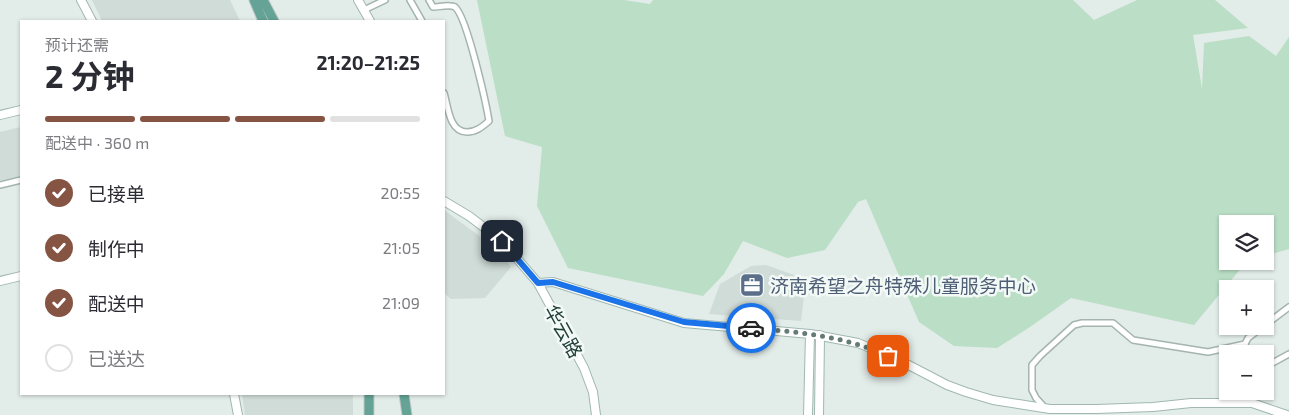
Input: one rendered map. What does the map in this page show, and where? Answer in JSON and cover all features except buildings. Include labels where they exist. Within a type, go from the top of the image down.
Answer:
[{"type":"main road","points":[[254,0],[263,20]]},
{"type":"main road","points":[[263,0],[273,20]]},
{"type":"main road","points":[[369,395],[369,415]]},
{"type":"main road","points":[[404,395],[407,415]]},
{"type":"street","points":[[81,0],[91,20]]},
{"type":"street","points":[[358,0],[369,20]]},
{"type":"street","points":[[364,10],[385,0]]},
{"type":"street","points":[[410,0],[421,20]]},
{"type":"street","points":[[429,0],[433,7],[441,8],[450,5],[455,8],[463,20],[486,100],[489,121],[482,128],[472,132],[462,132],[452,122],[445,97]]},
{"type":"street","points":[[0,115],[20,110]]},
{"type":"street","points":[[0,185],[20,180]]},
{"type":"street","name":"华云路","points":[[445,202],[469,216],[502,241],[538,283],[584,368],[593,392],[596,415]]},
{"type":"street","points":[[0,281],[20,276]]},
{"type":"street","points":[[538,283],[553,282],[684,322],[820,335],[858,343],[947,385],[1034,411],[1045,408],[1096,409],[1153,407],[1190,403],[1246,403],[1287,415]]},
{"type":"street","points":[[1045,408],[1032,390],[1032,365],[1074,325],[1082,323],[1113,323],[1133,340],[1208,352],[1244,344],[1248,338],[1289,307]]},
{"type":"street","points":[[808,415],[810,334]]},
{"type":"street","points":[[818,415],[820,335]]},
{"type":"street","points":[[1274,362],[1289,354]]},
{"type":"street","points":[[234,395],[238,415]]},
{"type":"shaded area","points":[[92,0],[230,0],[240,20],[102,20]]},
{"type":"shaded area","points":[[20,127],[20,176],[0,181],[0,132]]},
{"type":"shaded area","points":[[445,211],[497,249],[511,267],[485,298],[451,299],[445,294]]},
{"type":"shaded area","points":[[766,265],[794,275],[805,287],[801,321],[709,314],[720,284],[751,266]]},
{"type":"shaded area","points":[[242,395],[353,395],[353,415],[245,415]]},
{"type":"green space","points":[[477,0],[624,0],[650,4],[653,0],[1073,0],[1094,20],[1137,0],[1215,0],[1248,28],[1193,35],[1202,89],[1204,43],[1249,36],[1276,56],[1289,37],[1289,249],[1274,253],[1274,215],[1219,215],[1219,270],[1240,270],[1231,280],[1219,280],[1219,295],[1194,325],[1071,298],[997,348],[954,346],[919,322],[866,199],[858,202],[825,250],[787,258],[743,241],[724,274],[703,296],[568,268],[537,206],[542,147],[505,136]]},
{"type":"way so far","points":[[751,328],[820,335],[858,343],[888,356]]},
{"type":"place","name":"济南希望之舟特殊儿童服务中心","points":[[752,285]]},
{"type":"route","points":[[502,241],[538,283],[553,282],[684,322],[751,328]]}]
